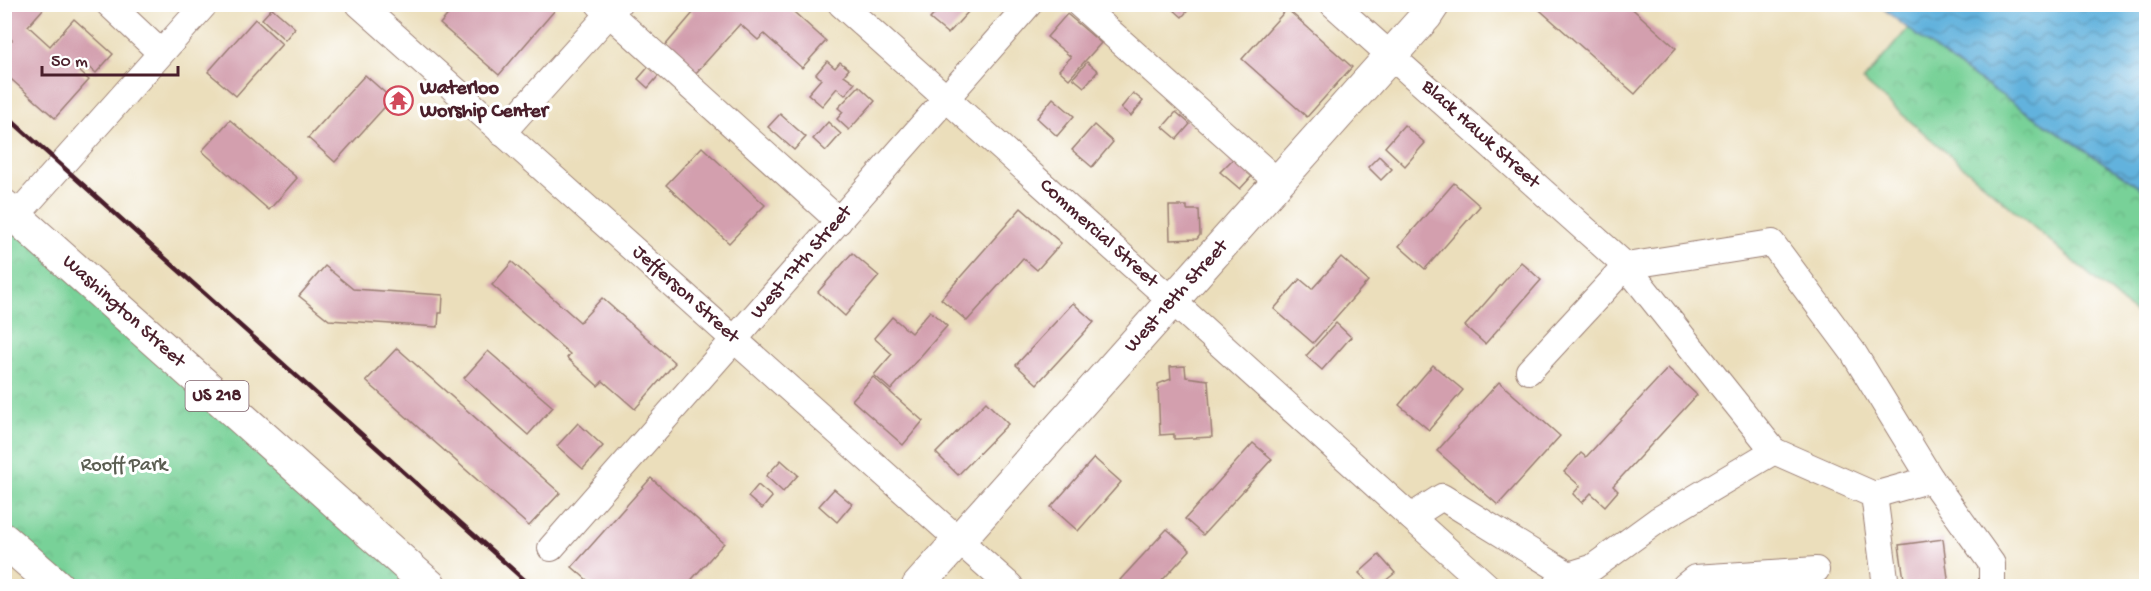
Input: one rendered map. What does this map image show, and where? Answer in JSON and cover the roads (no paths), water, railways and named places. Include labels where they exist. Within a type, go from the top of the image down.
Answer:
[{"type":"highway","name":"Washington Street","points":[[10,211],[430,586]]},
{"type":"highway","points":[[4,540],[57,586]]},
{"type":"main road","name":"West 18th Street","points":[[918,586],[1279,183],[1434,4]]},
{"type":"street","points":[[109,4],[161,53]]},
{"type":"street","points":[[10,211],[205,4]]},
{"type":"street","name":"Jefferson Street","points":[[359,4],[1010,586]]},
{"type":"street","name":"Commercial Street","points":[[841,4],[1487,586]]},
{"type":"street","name":"West 17th Street","points":[[551,548],[1029,4]]},
{"type":"street","points":[[1079,4],[1279,183]]},
{"type":"street","name":"Black Hawk Street","points":[[1333,4],[1626,266],[1774,451]]},
{"type":"street","points":[[502,133],[609,8],[839,221]]},
{"type":"street","points":[[1529,371],[1626,266],[1772,243],[1854,352],[1931,479],[1992,564],[1992,586]]},
{"type":"street","points":[[1411,517],[1442,497],[1580,579],[1658,520],[1774,451],[1874,495],[1931,479]]},
{"type":"street","points":[[1874,495],[1886,586]]},
{"type":"street","points":[[1685,586],[1695,578],[1816,570]]},
{"type":"water","points":[[1879,5],[2146,5],[2146,192],[1943,55]]},
{"type":"railway","points":[[4,114],[531,586]]},
{"type":"place","name":"Waterloo Worship Center","points":[[399,100]]},
{"type":"park label","name":"Rooff Park","points":[[124,466]]}]
